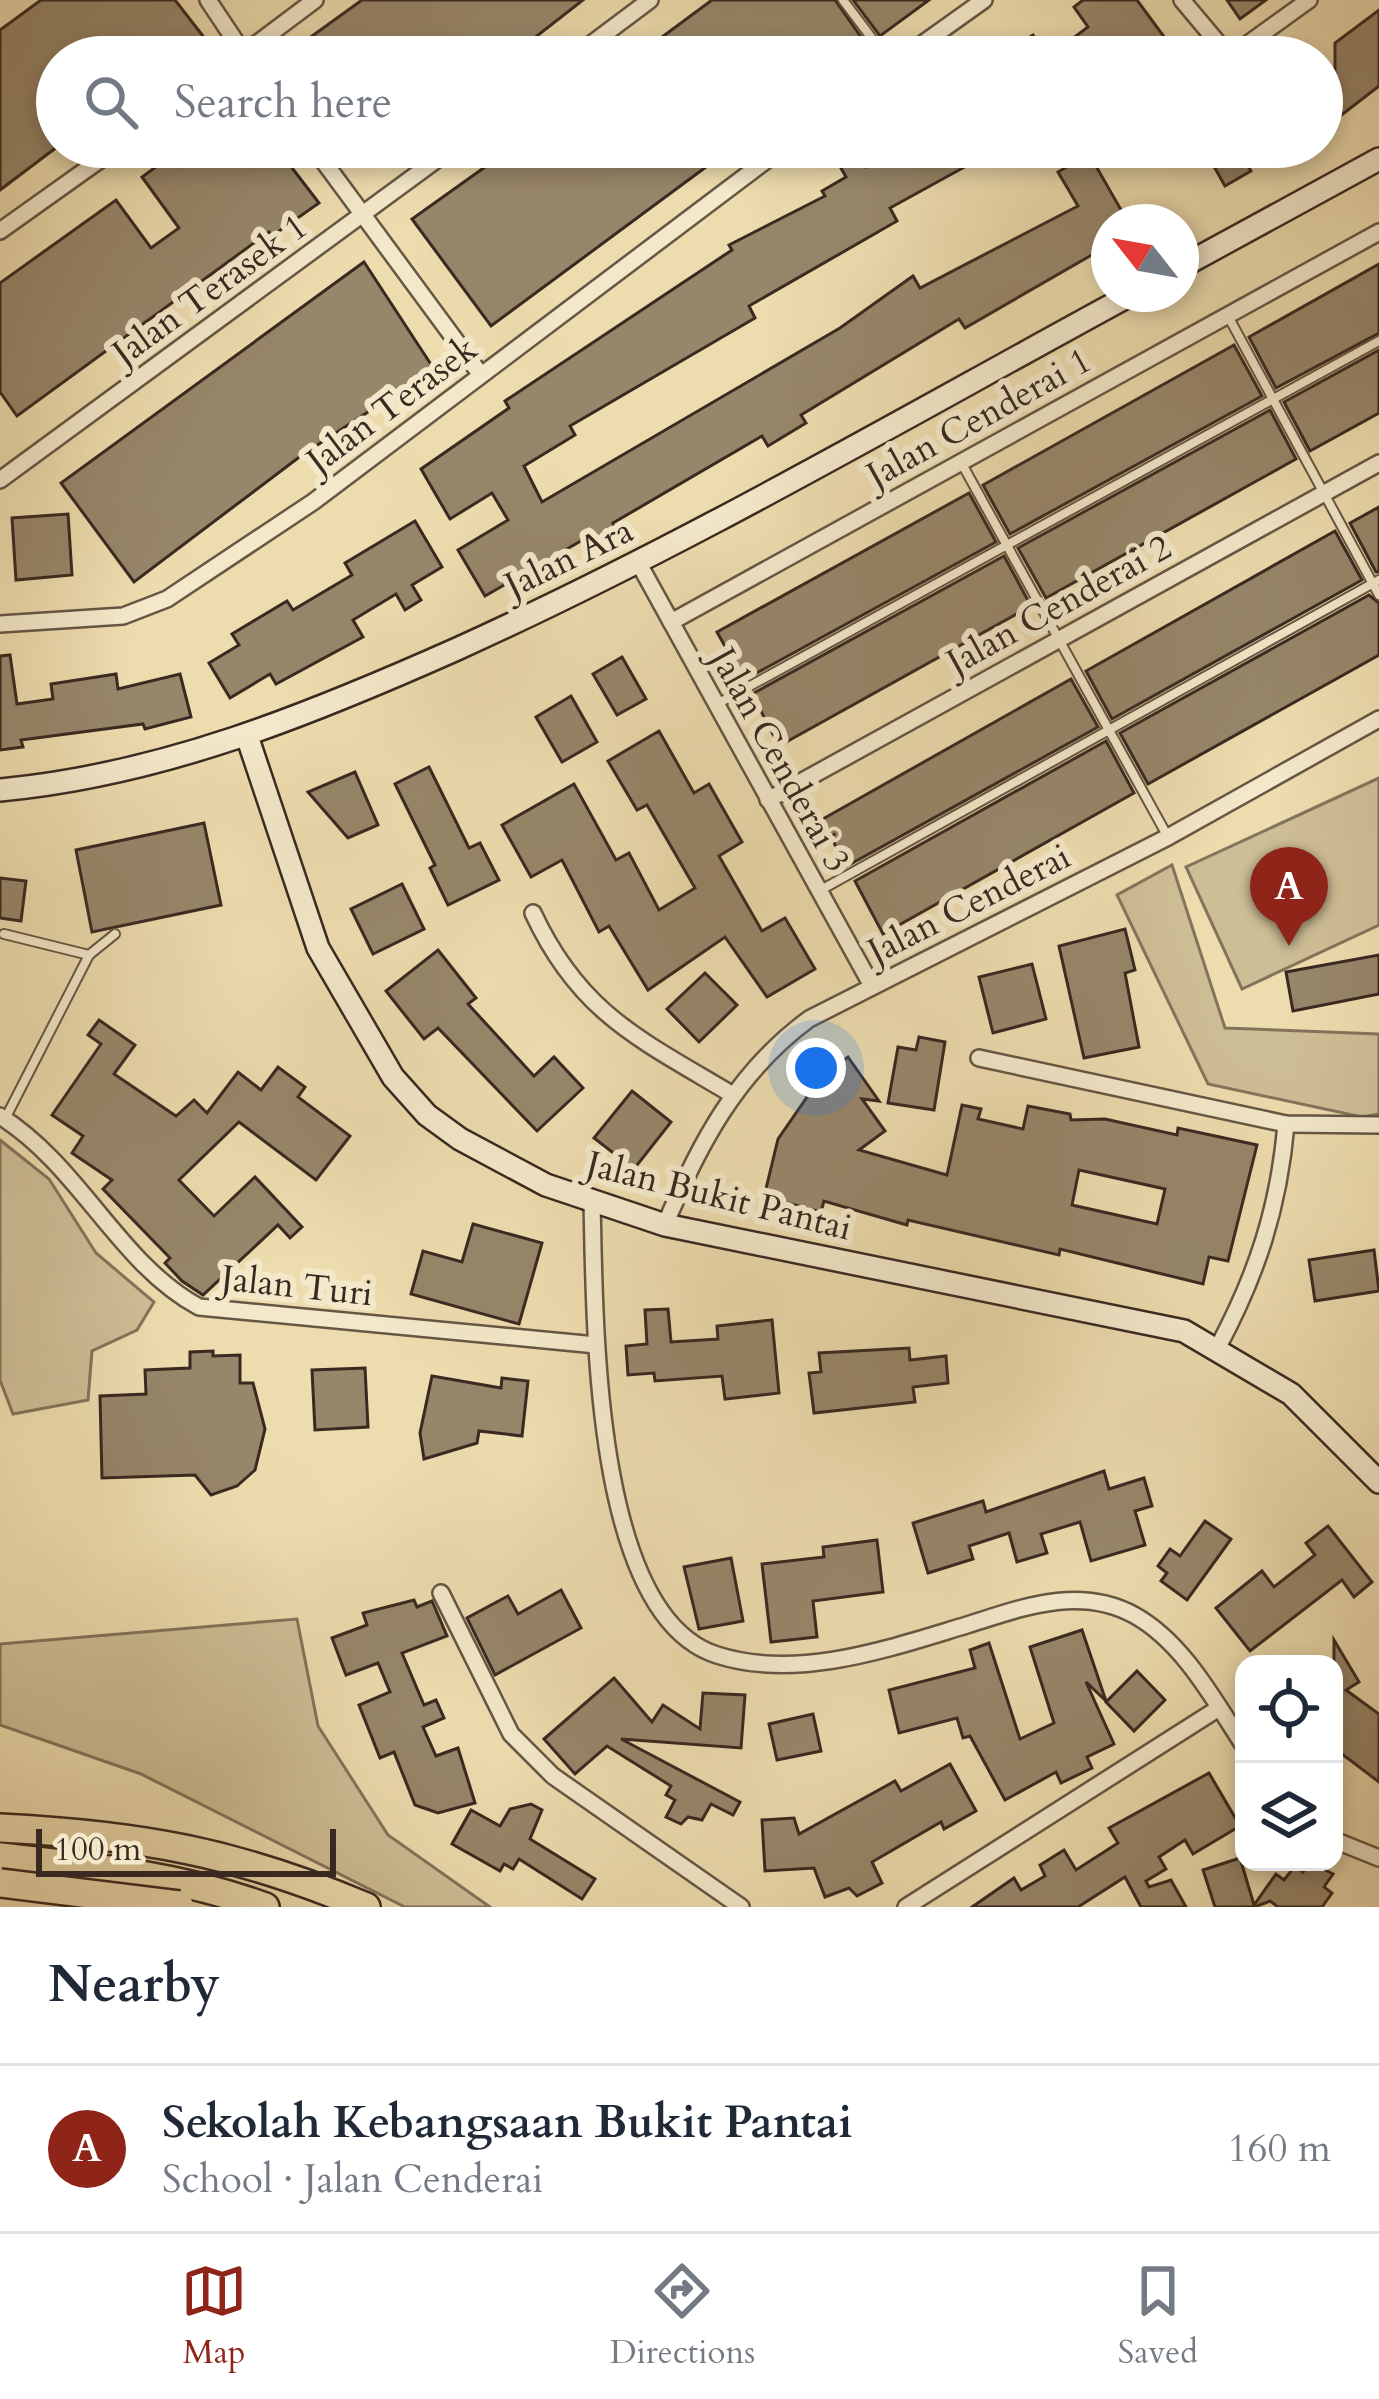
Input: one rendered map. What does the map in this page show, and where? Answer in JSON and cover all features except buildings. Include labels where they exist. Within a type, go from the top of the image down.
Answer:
[{"type":"highway","points":[[0,1828],[100,1833],[237,1857],[366,1907]]},
{"type":"highway","points":[[0,1857],[140,1872],[215,1889],[265,1907]]},
{"type":"highway","points":[[0,1881],[130,1907]]},
{"type":"highway","points":[[0,1881],[185,1907]]},
{"type":"street","points":[[208,0],[230,36]]},
{"type":"street","points":[[269,36],[315,0]]},
{"type":"street","points":[[602,36],[650,0]]},
{"type":"street","points":[[933,36],[983,0]]},
{"type":"street","points":[[1182,0],[1212,36]]},
{"type":"street","points":[[1259,36],[1309,0]]},
{"type":"street","points":[[1199,257],[1379,160]]},
{"type":"street","points":[[0,231],[88,168]]},
{"type":"street","points":[[329,168],[481,375]]},
{"type":"street","name":"Jalan Terasek 1","points":[[0,480],[426,168]]},
{"type":"street","name":"Jalan Terasek","points":[[0,623],[123,616],[167,599],[313,502],[756,168]]},
{"type":"street","name":"Jalan Cenderai 1","points":[[671,622],[1379,232]]},
{"type":"street","name":"Jalan Ara","points":[[0,790],[156,762],[247,736],[344,700],[638,562],[1099,312]]},
{"type":"street","name":"Jalan Cenderai 2","points":[[768,800],[1379,463]]},
{"type":"street","name":"Jalan Cenderai 3","points":[[638,562],[872,986]]},
{"type":"street","name":"Jalan Cenderai","points":[[665,1225],[694,1155],[758,1060],[787,1035],[872,986],[1168,837],[1379,719]]},
{"type":"street","name":"Jalan Bukit Pantai","points":[[247,736],[318,948],[393,1077],[427,1114],[460,1139],[592,1203],[665,1225],[1184,1331],[1291,1394],[1379,1482]]},
{"type":"street","points":[[533,913],[554,957],[584,996],[621,1027],[733,1095]]},
{"type":"street","points":[[979,1058],[1286,1124],[1379,1125]]},
{"type":"street","name":"Jalan Turi","points":[[3,1117],[39,1142],[80,1185],[149,1271],[199,1307],[596,1345]]},
{"type":"street","points":[[1218,1348],[1251,1286],[1270,1234],[1286,1124]]},
{"type":"street","points":[[592,1203],[596,1345],[624,1538],[660,1608],[698,1645],[716,1655],[756,1662],[816,1661],[876,1652],[1040,1602],[1084,1599],[1134,1615],[1180,1653],[1235,1732]]},
{"type":"street","points":[[441,1593],[512,1734],[553,1776],[741,1907]]},
{"type":"street","points":[[906,1907],[1219,1708]]},
{"type":"street","points":[[1343,1844],[1379,1858]]},
{"type":"lane","points":[[843,0],[870,36]]},
{"type":"lane","points":[[1228,315],[1379,595]]},
{"type":"lane","points":[[716,705],[1379,340]]},
{"type":"lane","points":[[961,463],[1168,837]]},
{"type":"lane","points":[[818,891],[1376,582]]},
{"type":"lane","points":[[4,934],[88,955]]},
{"type":"lane","points":[[3,1117],[88,955],[115,934]]},
{"type":"shaded area","points":[[1379,778],[1379,925],[1242,989],[1186,867]]},
{"type":"shaded area","points":[[1172,865],[1225,1028],[1379,1034],[1379,1114],[1362,1117],[1208,1084],[1117,895]]},
{"type":"shaded area","points":[[0,1140],[49,1179],[96,1253],[154,1302],[137,1330],[92,1351],[88,1400],[13,1414],[0,1380]]},
{"type":"shaded area","points":[[297,1619],[318,1726],[388,1835],[490,1907],[405,1907],[141,1774],[0,1725],[0,1644]]},
{"type":"place","name":"Sekolah Kebangsaan Bukit Pantai","points":[[1289,946]]}]
